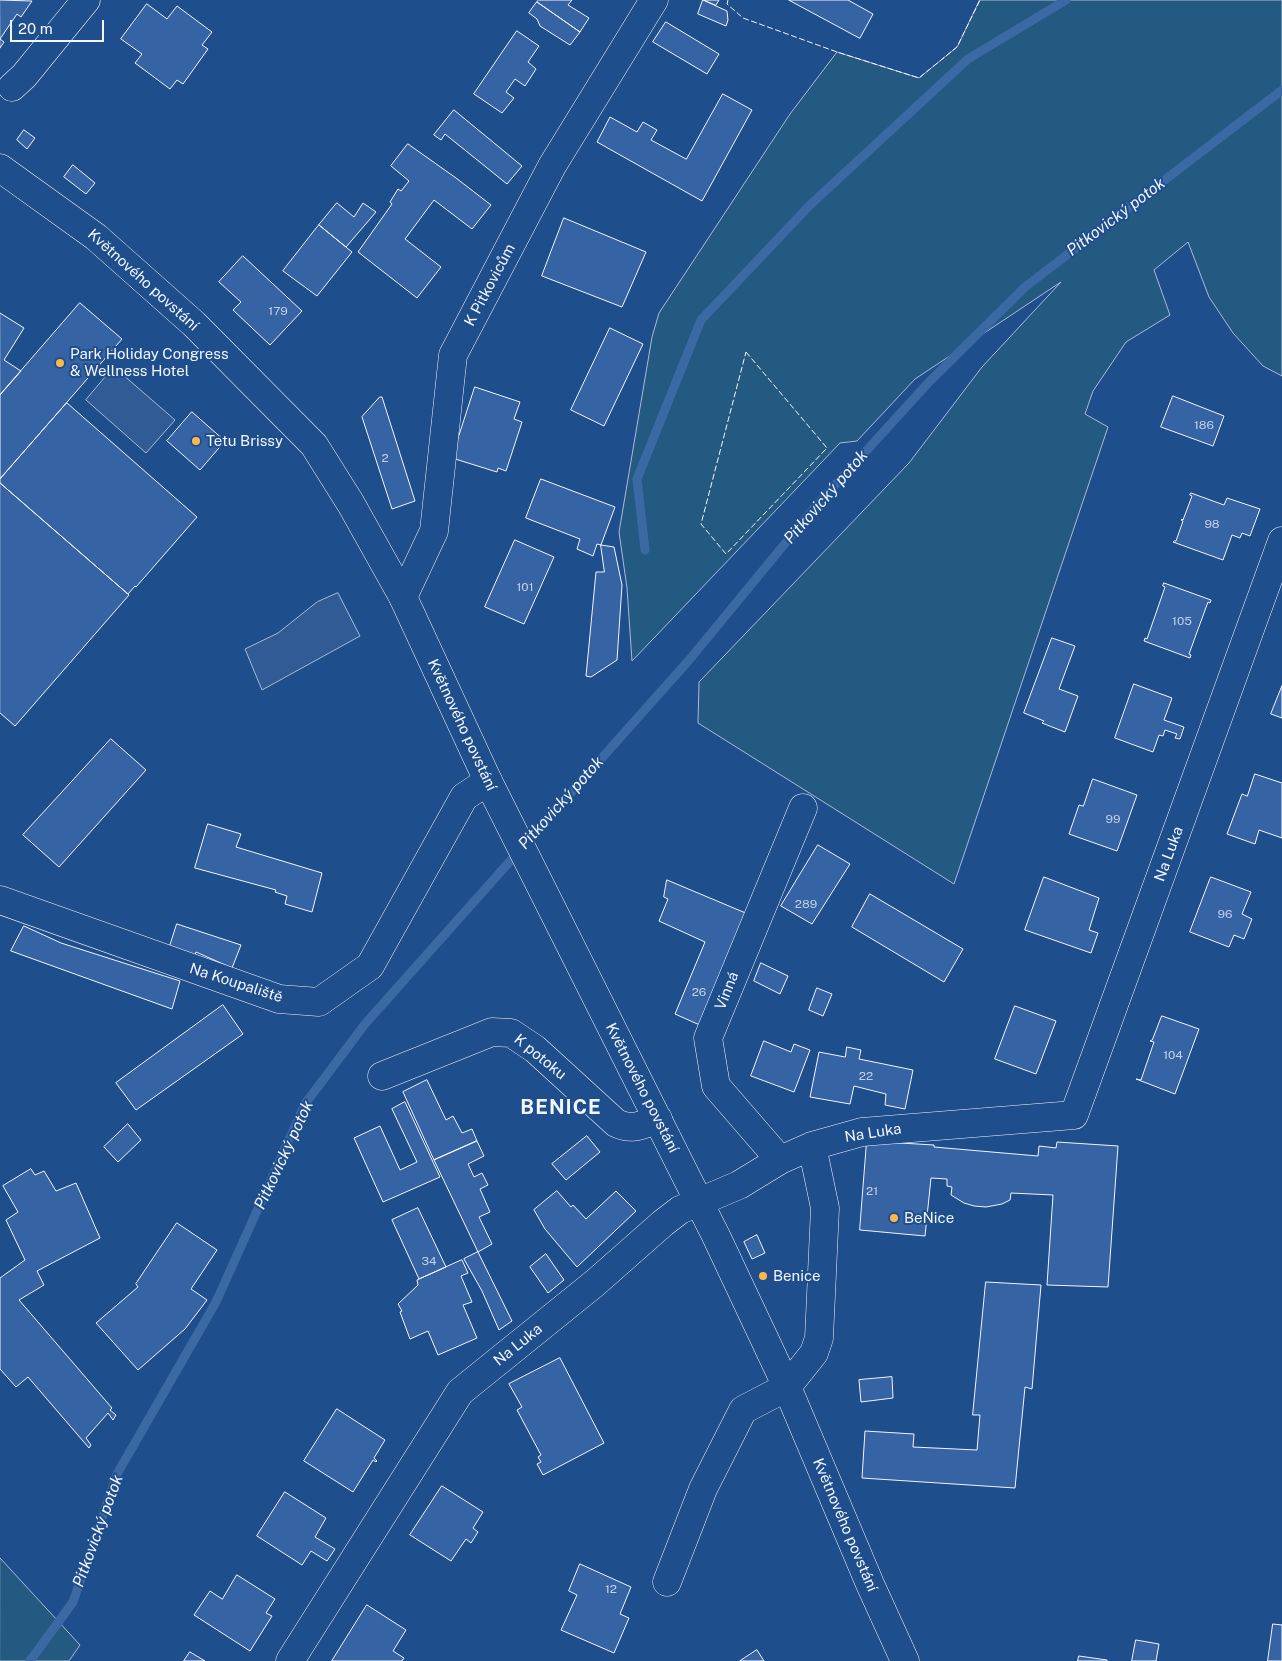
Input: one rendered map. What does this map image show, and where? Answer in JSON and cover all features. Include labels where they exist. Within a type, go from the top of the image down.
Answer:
[{"type":"street","points":[[12,87],[24,76],[86,0]]},
{"type":"street","name":"K Pitkovicům","points":[[403,597],[434,530],[453,355],[552,166],[654,0]]},
{"type":"street","name":"Květnového povstání","points":[[0,168],[96,237],[194,324],[314,445],[351,504],[403,597],[493,792],[698,1202],[787,1388],[870,1584],[905,1661]]},
{"type":"street","name":"Na Luka","points":[[290,1661],[460,1392],[595,1283],[680,1210],[739,1185],[780,1160],[812,1146],[862,1132],[1074,1115],[1282,541]]},
{"type":"street","name":"Na Koupaliště","points":[[0,900],[279,1000],[319,1002],[370,966],[464,798],[493,792]]},
{"type":"street","name":"Vinná","points":[[780,1160],[716,1086],[708,1038],[803,808]]},
{"type":"street","name":"K potoku","points":[[382,1076],[492,1032],[511,1033],[535,1049],[616,1123],[625,1127],[636,1127],[658,1120]]},
{"type":"street","points":[[667,1582],[703,1489],[743,1410],[787,1388],[814,1353],[820,1338],[825,1208],[812,1146]]},
{"type":"shaded area","points":[[980,0],[1282,0],[1282,376],[1263,366],[1233,333],[1209,297],[1188,242],[1154,270],[1170,315],[1126,342],[1093,391],[1085,414],[1108,427],[954,884],[698,723],[699,682],[909,463],[982,367],[1061,282],[915,379],[857,441],[840,443],[632,661],[627,588],[619,532],[652,337],[659,313],[790,114],[837,52],[919,78],[957,47]]},
{"type":"shaded area","points":[[114,367],[175,420],[146,453],[86,400]]},
{"type":"shaded area","points":[[338,593],[360,636],[262,690],[245,649],[278,633],[317,602]]},
{"type":"shaded area","points":[[0,1558],[80,1645],[69,1661],[0,1661]]},
{"type":"building","points":[[0,0],[32,1],[21,17],[17,14],[0,39]]},
{"type":"building","points":[[539,0],[572,0],[568,5],[589,18],[580,32],[537,2]]},
{"type":"building","points":[[703,0],[727,11],[728,20],[726,26],[698,14]]},
{"type":"building","points":[[704,0],[719,0],[716,5]]},
{"type":"building","points":[[789,0],[848,0],[873,14],[860,38]]},
{"type":"building","points":[[537,2],[580,32],[570,45],[540,26],[537,19],[529,13]]},
{"type":"building","points":[[147,4],[167,19],[177,6],[212,32],[202,45],[208,49],[183,84],[177,80],[170,89],[135,63],[142,54],[121,39]]},
{"type":"building","points":[[666,22],[719,54],[707,74],[653,42]]},
{"type":"building","points":[[517,31],[539,46],[528,62],[536,69],[525,86],[515,79],[506,92],[514,98],[502,113],[474,94]]},
{"type":"building","points":[[0,39],[4,42],[0,48]]},
{"type":"building","points":[[723,94],[752,110],[702,201],[597,142],[610,117],[637,132],[643,122],[657,130],[651,140],[686,159]]},
{"type":"building","points":[[454,110],[522,166],[507,184],[445,134],[441,140],[434,135]]},
{"type":"building","points":[[24,130],[35,138],[27,149],[17,140]]},
{"type":"building","points":[[408,144],[491,205],[472,229],[434,200],[405,239],[441,267],[417,298],[358,252],[392,204],[390,202],[398,189],[401,191],[409,181],[391,166]]},
{"type":"building","points":[[73,165],[95,183],[86,194],[64,177]]},
{"type":"building","points":[[337,203],[354,217],[363,203],[376,212],[346,247],[319,225]]},
{"type":"building","points":[[564,218],[646,252],[622,307],[542,276]]},
{"type":"building","points":[[319,225],[352,252],[317,296],[283,271]]},
{"type":"building","points":[[243,256],[302,311],[270,345],[233,310],[241,302],[219,282]]},
{"type":"building","points":[[80,303],[122,339],[0,479],[0,395]]},
{"type":"building","points":[[0,313],[24,328],[4,360],[21,371],[0,395]]},
{"type":"building","points":[[610,328],[643,344],[604,426],[571,410]]},
{"type":"building","points":[[475,387],[520,402],[514,419],[522,422],[506,471],[498,468],[497,472],[452,458]]},
{"type":"building","points":[[1173,396],[1224,416],[1213,446],[1161,427]]},
{"type":"building","points":[[382,397],[415,501],[392,509],[362,417]]},
{"type":"building","points":[[67,403],[197,517],[128,594],[0,483],[0,479]]},
{"type":"building","name":"Tetu Brissy","points":[[192,412],[225,441],[200,470],[167,441]]},
{"type":"building","points":[[541,479],[615,507],[601,545],[597,544],[593,556],[577,549],[580,539],[526,518]]},
{"type":"building","points":[[0,483],[129,595],[15,726],[0,713]]},
{"type":"building","points":[[1191,493],[1224,505],[1227,498],[1260,509],[1250,536],[1242,533],[1240,538],[1232,535],[1223,560],[1173,542],[1176,541],[1183,521],[1181,520],[1183,520],[1192,496],[1190,495]]},
{"type":"building","points":[[515,540],[554,557],[524,624],[485,607]]},
{"type":"building","points":[[601,545],[614,547],[622,585],[617,660],[591,677],[586,676],[596,572],[604,572]]},
{"type":"building","points":[[1164,583],[1211,600],[1210,603],[1208,602],[1189,654],[1191,655],[1190,658],[1144,641],[1145,638],[1147,639],[1165,587],[1163,586]]},
{"type":"building","points":[[1052,638],[1075,646],[1059,689],[1078,696],[1065,732],[1042,723],[1044,721],[1024,713]]},
{"type":"building","points":[[1134,684],[1172,698],[1164,720],[1184,727],[1180,739],[1175,738],[1177,734],[1165,730],[1163,736],[1159,735],[1153,752],[1115,738]]},
{"type":"building","points":[[1282,686],[1282,718],[1271,714]]},
{"type":"building","points":[[111,739],[146,770],[59,867],[23,835]]},
{"type":"building","points":[[1255,774],[1282,783],[1282,838],[1259,830],[1255,844],[1227,834],[1242,794],[1247,796]]},
{"type":"building","points":[[1093,779],[1137,795],[1117,851],[1069,834],[1079,805],[1083,806]]},
{"type":"building","points":[[208,824],[241,834],[236,847],[322,873],[312,912],[285,904],[287,896],[275,892],[276,890],[195,868]]},
{"type":"building","points":[[818,845],[850,864],[812,924],[781,906]]},
{"type":"building","points":[[1044,877],[1099,898],[1089,930],[1098,933],[1091,953],[1025,930]]},
{"type":"building","points":[[1211,877],[1251,892],[1242,914],[1252,919],[1244,939],[1234,935],[1229,947],[1190,932]]},
{"type":"building","points":[[667,880],[748,914],[702,1026],[675,1014],[705,942],[659,921],[668,899],[664,897]]},
{"type":"building","points":[[870,894],[963,949],[944,982],[852,927]]},
{"type":"building","points":[[177,924],[241,945],[232,968],[196,952],[194,958],[169,949]]},
{"type":"building","points":[[24,926],[61,943],[180,981],[172,1009],[11,951]]},
{"type":"building","points":[[761,963],[788,976],[780,994],[754,981]]},
{"type":"building","points":[[817,988],[832,994],[823,1016],[809,1010]]},
{"type":"building","points":[[223,1005],[243,1034],[136,1110],[116,1083]]},
{"type":"building","points":[[1015,1006],[1056,1021],[1036,1074],[995,1059]]},
{"type":"building","points":[[1162,1016],[1199,1029],[1175,1094],[1136,1079],[1141,1080],[1154,1042],[1150,1041]]},
{"type":"building","points":[[764,1041],[791,1052],[794,1044],[810,1050],[794,1092],[751,1076]]},
{"type":"building","points":[[847,1047],[861,1050],[859,1059],[913,1070],[905,1109],[885,1105],[886,1094],[854,1086],[850,1104],[810,1097],[819,1052],[845,1057]]},
{"type":"building","points":[[427,1080],[446,1120],[453,1116],[462,1133],[472,1129],[477,1141],[434,1160],[403,1092]]},
{"type":"building","points":[[405,1102],[440,1177],[383,1202],[354,1138],[380,1126],[400,1170],[417,1162],[392,1109]]},
{"type":"building","points":[[128,1124],[141,1140],[118,1162],[104,1147]]},
{"type":"building","points":[[587,1136],[600,1152],[566,1180],[552,1164]]},
{"type":"building","points":[[477,1141],[484,1156],[468,1164],[474,1177],[482,1173],[488,1185],[480,1189],[490,1212],[479,1217],[492,1244],[478,1252],[434,1160]]},
{"type":"building","name":"BeNice","points":[[867,1141],[934,1145],[934,1147],[1038,1156],[1039,1146],[1056,1148],[1057,1142],[1118,1146],[1108,1287],[1047,1285],[1053,1195],[1011,1193],[1010,1200],[1002,1204],[986,1207],[974,1206],[964,1203],[951,1195],[952,1187],[947,1186],[947,1179],[931,1178],[925,1236],[860,1230]]},
{"type":"building","points":[[31,1169],[35,1175],[44,1171],[56,1191],[76,1183],[100,1238],[37,1271],[44,1285],[19,1300],[116,1415],[113,1420],[108,1413],[86,1438],[91,1445],[89,1448],[28,1377],[16,1387],[0,1369],[0,1278],[25,1260],[6,1220],[18,1212],[3,1186]]},
{"type":"building","points":[[557,1191],[571,1207],[573,1205],[586,1219],[616,1191],[636,1211],[577,1267],[545,1229],[534,1210]]},
{"type":"building","points":[[418,1208],[446,1267],[419,1279],[392,1220]]},
{"type":"building","points":[[177,1223],[217,1250],[191,1289],[207,1300],[185,1329],[138,1370],[96,1323],[138,1287],[136,1284]]},
{"type":"building","points":[[757,1235],[765,1253],[752,1259],[744,1242]]},
{"type":"building","points":[[478,1252],[512,1321],[499,1330],[482,1291],[464,1259]]},
{"type":"building","points":[[546,1254],[564,1280],[548,1293],[530,1267]]},
{"type":"building","points":[[462,1260],[468,1273],[461,1276],[472,1302],[463,1305],[477,1338],[438,1355],[428,1331],[410,1339],[400,1312],[402,1311],[398,1304],[418,1285],[417,1280]]},
{"type":"building","points":[[986,1282],[1041,1285],[1032,1389],[1025,1387],[1015,1488],[862,1478],[865,1431],[914,1434],[913,1447],[977,1450],[980,1415],[973,1415]]},
{"type":"building","points":[[560,1358],[604,1443],[543,1475],[537,1464],[541,1462],[538,1457],[541,1455],[517,1410],[522,1407],[509,1384]]},
{"type":"building","points":[[892,1377],[893,1398],[861,1402],[859,1380]]},
{"type":"building","points":[[337,1409],[385,1440],[374,1458],[377,1461],[373,1460],[353,1492],[304,1461]]},
{"type":"building","points":[[442,1486],[483,1512],[473,1528],[478,1532],[471,1543],[466,1539],[451,1561],[410,1535]]},
{"type":"building","points":[[285,1492],[326,1518],[315,1537],[335,1549],[327,1561],[311,1551],[302,1565],[257,1536]]},
{"type":"building","points":[[580,1564],[631,1587],[620,1614],[629,1618],[614,1653],[561,1630],[577,1595],[569,1591]]},
{"type":"building","points":[[237,1575],[275,1599],[266,1613],[272,1616],[250,1651],[194,1615],[210,1591],[222,1599]]},
{"type":"building","points":[[367,1605],[406,1630],[393,1651],[404,1658],[402,1661],[332,1661]]},
{"type":"building","points":[[1273,1624],[1282,1625],[1282,1661],[1268,1661]]},
{"type":"building","points":[[1136,1640],[1159,1644],[1156,1661],[1132,1661]]},
{"type":"building","points":[[757,1650],[764,1661],[740,1661]]},
{"type":"building","points":[[190,1652],[205,1661],[184,1661]]},
{"type":"building","points":[[1079,1656],[1107,1660],[1107,1661],[1078,1661]]},
{"type":"waterway","points":[[645,550],[637,479],[701,320],[810,205],[968,59],[1066,0]]},
{"type":"waterway","name":"Pitkovický potok","points":[[30,1661],[73,1602],[117,1474],[216,1302],[305,1104],[365,1024],[690,659],[815,507],[929,382],[1025,287],[1282,90]]},
{"type":"fence","points":[[728,0],[727,4],[743,18],[837,52],[919,78],[957,47],[980,0]]},
{"type":"fence","points":[[746,352],[827,448],[726,554],[701,524],[746,352]]},
{"type":"place","name":"Park Holiday Congress & Wellness Hotel","points":[[60,363]]},
{"type":"place","name":"Tetu Brissy","points":[[196,441]]},
{"type":"place","name":"BeNice","points":[[894,1218]]},
{"type":"place","name":"Benice","points":[[763,1276]]},
{"type":"district","name":"BENICE","points":[[561,1108]]}]
